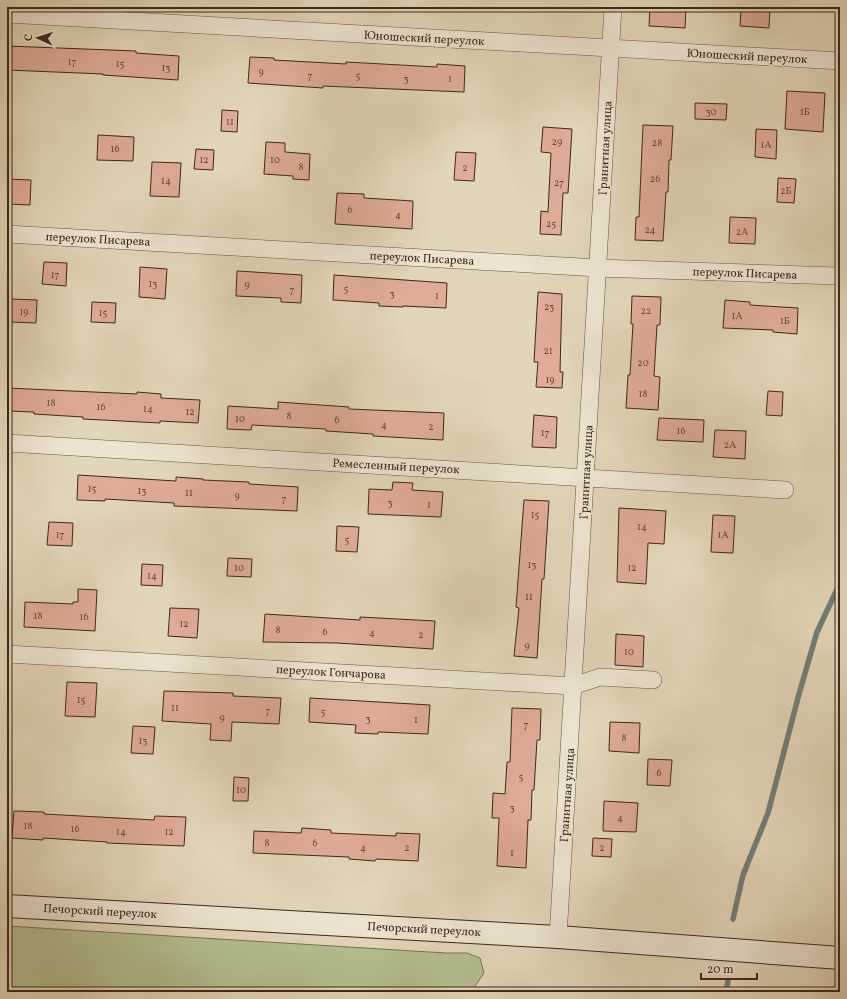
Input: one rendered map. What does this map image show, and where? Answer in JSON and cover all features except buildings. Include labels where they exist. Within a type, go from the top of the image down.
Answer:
[{"type":"street","name":"Гранитная улица","points":[[558,937],[613,7]]},
{"type":"street","name":"Юношеский переулок","points":[[7,14],[840,61]]},
{"type":"street","name":"переулок Писарева","points":[[7,234],[598,268],[837,276]]},
{"type":"street","name":"Ремесленный переулок","points":[[7,443],[785,490]]},
{"type":"street","name":"переулок Гончарова","points":[[7,654],[573,686],[600,677],[653,680]]},
{"type":"street","name":"Печорский переулок","points":[[7,906],[558,937],[840,958]]},
{"type":"green space","points":[[7,926],[446,953],[467,953],[480,958],[484,973],[471,992],[7,992]]},
{"type":"waterway","points":[[733,919],[743,875],[768,813],[817,632],[840,583]]},
{"type":"waterway","points":[[726,992],[728,981]]}]
